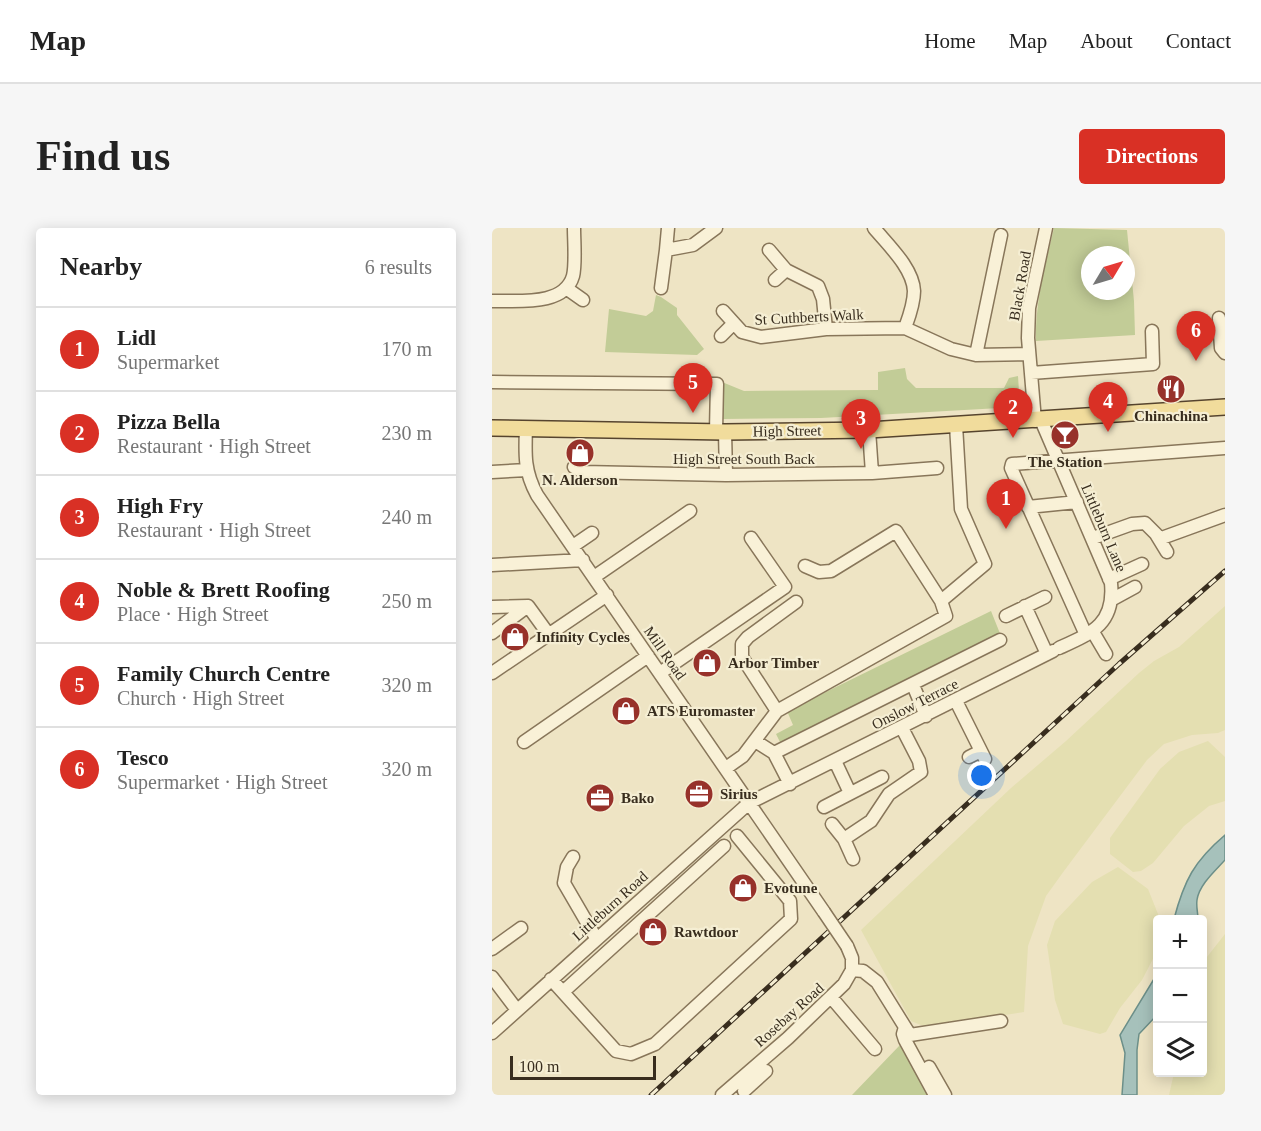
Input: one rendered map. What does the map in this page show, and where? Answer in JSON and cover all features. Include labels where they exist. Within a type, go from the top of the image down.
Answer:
[{"type":"main road","name":"High Street","points":[[492,428],[721,432],[868,430],[1225,407]]},
{"type":"street","points":[[492,301],[547,298],[559,295],[573,276],[574,228]]},
{"type":"street","points":[[661,288],[668,228]]},
{"type":"street","points":[[666,250],[693,245],[716,228]]},
{"type":"street","name":"Black Road","points":[[1038,420],[1029,354],[1029,308],[1046,228]]},
{"type":"street","points":[[876,229],[905,268],[913,284],[912,305],[905,328]]},
{"type":"street","points":[[976,355],[1001,235]]},
{"type":"street","points":[[770,250],[786,270],[818,286],[823,299],[826,329]]},
{"type":"street","points":[[775,280],[786,270]]},
{"type":"street","points":[[566,288],[582,300]]},
{"type":"street","name":"St Cuthberts Walk","points":[[723,311],[742,332],[761,337],[826,329],[905,328],[951,349],[976,355],[1029,354]]},
{"type":"street","points":[[1219,318],[1221,348],[1225,353]]},
{"type":"street","name":"St Cuthberts Walk","points":[[721,336],[734,323]]},
{"type":"street","points":[[1031,373],[1154,364],[1152,331]]},
{"type":"street","points":[[492,382],[717,384],[726,475]]},
{"type":"street","name":"Littleburn Lane","points":[[1038,420],[1093,538],[1109,579],[1113,599]]},
{"type":"street","points":[[941,601],[985,564],[961,509],[956,425]]},
{"type":"street","name":"Mill Road","points":[[526,428],[527,470],[529,480],[537,495],[848,946],[852,958],[852,970]]},
{"type":"street","points":[[868,430],[872,473]]},
{"type":"street","points":[[1106,654],[1086,635],[1011,468],[1012,464],[1225,448]]},
{"type":"street","name":"High Street South Back","points":[[574,467],[583,472],[726,475],[872,473],[937,468]]},
{"type":"street","points":[[492,472],[527,470]]},
{"type":"street","points":[[1028,507],[1077,502]]},
{"type":"street","points":[[594,577],[690,511]]},
{"type":"street","points":[[1159,539],[1225,516]]},
{"type":"street","points":[[1093,538],[1118,528],[1140,523],[1150,527],[1167,552]]},
{"type":"street","points":[[726,768],[743,756],[777,711],[946,616],[941,601],[896,531],[831,571],[819,572],[805,566]]},
{"type":"street","points":[[573,546],[592,533]]},
{"type":"street","points":[[660,673],[785,587],[751,538]]},
{"type":"street","points":[[492,564],[583,561]]},
{"type":"street","points":[[1109,579],[1142,564]]},
{"type":"street","points":[[1086,635],[1105,619],[1113,599],[1135,587]]},
{"type":"street","points":[[492,674],[607,595]]},
{"type":"street","points":[[1006,616],[1045,597]]},
{"type":"street","points":[[777,711],[742,657],[742,644],[748,637],[796,602]]},
{"type":"street","points":[[528,606],[549,635]]},
{"type":"street","points":[[492,607],[528,606]]},
{"type":"street","points":[[492,633],[528,606]]},
{"type":"street","points":[[1025,606],[1053,651]]},
{"type":"street","name":"Onslow Terrace","points":[[790,784],[1086,635]]},
{"type":"street","points":[[774,753],[1000,640]]},
{"type":"street","points":[[524,742],[648,656]]},
{"type":"street","points":[[913,685],[926,716]]},
{"type":"street","points":[[956,700],[983,755],[969,757]]},
{"type":"street","points":[[844,839],[871,821],[889,794],[921,772],[919,761],[902,728]]},
{"type":"street","points":[[749,803],[790,784],[774,753],[755,741]]},
{"type":"street","points":[[835,761],[850,793]]},
{"type":"street","points":[[824,807],[882,777]]},
{"type":"street","name":"Littleburn Road","points":[[492,1033],[749,803]]},
{"type":"street","points":[[832,824],[844,839],[854,859]]},
{"type":"street","points":[[551,978],[616,1051],[631,1054],[655,1044],[791,919],[790,901],[737,836]]},
{"type":"street","points":[[563,992],[723,846]]},
{"type":"street","points":[[573,856],[567,867],[564,883],[596,938]]},
{"type":"street","points":[[492,949],[521,928]]},
{"type":"street","points":[[852,970],[863,971],[877,982],[945,1095]]},
{"type":"street","name":"Rosebay Road","points":[[724,1094],[743,1089],[844,984],[852,970]]},
{"type":"street","points":[[492,977],[517,1010]]},
{"type":"street","points":[[831,998],[875,1049]]},
{"type":"street","points":[[935,1095],[903,1034],[908,1031],[1001,1021]]},
{"type":"street","points":[[743,1089],[766,1071]]},
{"type":"shaded area","points":[[1225,606],[1225,730],[1218,733],[1192,735],[1164,744],[1147,760],[1046,896],[1028,946],[1024,1012],[926,1027],[911,1021],[861,930],[1011,788],[1139,673],[1154,661],[1179,647]]},
{"type":"shaded area","points":[[1208,741],[1225,757],[1225,801],[1209,806],[1184,826],[1153,863],[1141,871],[1133,872],[1110,854],[1110,838],[1160,769],[1179,752]]},
{"type":"shaded area","points":[[1118,867],[1148,889],[1158,915],[1153,915],[1153,959],[1142,980],[1120,1008],[1106,1032],[1100,1034],[1063,1024],[1055,1000],[1047,945],[1055,921],[1092,882]]},
{"type":"shaded area","points":[[1225,934],[1225,1095],[1169,1095],[1173,1077],[1207,1077],[1207,957]]},
{"type":"green space","points":[[1054,228],[1127,230],[1129,246],[1081,246],[1081,300],[1134,300],[1135,335],[1036,341],[1039,298]]},
{"type":"green space","points":[[656,295],[677,308],[677,315],[704,349],[697,355],[605,352],[609,309],[646,316],[653,311]]},
{"type":"green space","points":[[905,368],[907,379],[916,388],[1004,388],[1009,378],[1018,376],[1020,407],[821,418],[723,419],[722,382],[744,391],[878,390],[878,372]]},
{"type":"green space","points":[[991,611],[1001,636],[781,744],[776,734],[793,725],[787,711]]},
{"type":"green space","points":[[900,1045],[928,1095],[852,1095]]},
{"type":"water","points":[[1225,835],[1225,860],[1208,878],[1198,894],[1198,915],[1175,915],[1192,872]]},
{"type":"water","points":[[1153,981],[1153,1019],[1139,1034],[1137,1095],[1122,1095],[1125,1053],[1120,1035]]},
{"type":"railway","points":[[651,1095],[1119,664],[1225,571]]},
{"type":"place","name":"Tesco","points":[[1196,361]]},
{"type":"place","name":"Chinachina","points":[[1171,389]]},
{"type":"place","name":"Family Church Centre","points":[[693,413]]},
{"type":"place","name":"Noble & Brett Roofing","points":[[1108,432]]},
{"type":"place","name":"The Station","points":[[1065,435]]},
{"type":"place","name":"Pizza Bella","points":[[1013,438]]},
{"type":"place","name":"High Fry","points":[[861,449]]},
{"type":"place","name":"N. Alderson","points":[[580,453]]},
{"type":"place","name":"Lidl","points":[[1006,529]]},
{"type":"place","name":"Infinity Cycles","points":[[515,637]]},
{"type":"place","name":"Arbor Timber","points":[[707,663]]},
{"type":"place","name":"ATS Euromaster","points":[[626,711]]},
{"type":"place","name":"Sirius","points":[[699,794]]},
{"type":"place","name":"Bako","points":[[600,798]]},
{"type":"place","name":"Evotune","points":[[743,888]]},
{"type":"place","name":"Rawtdoor","points":[[653,932]]}]
